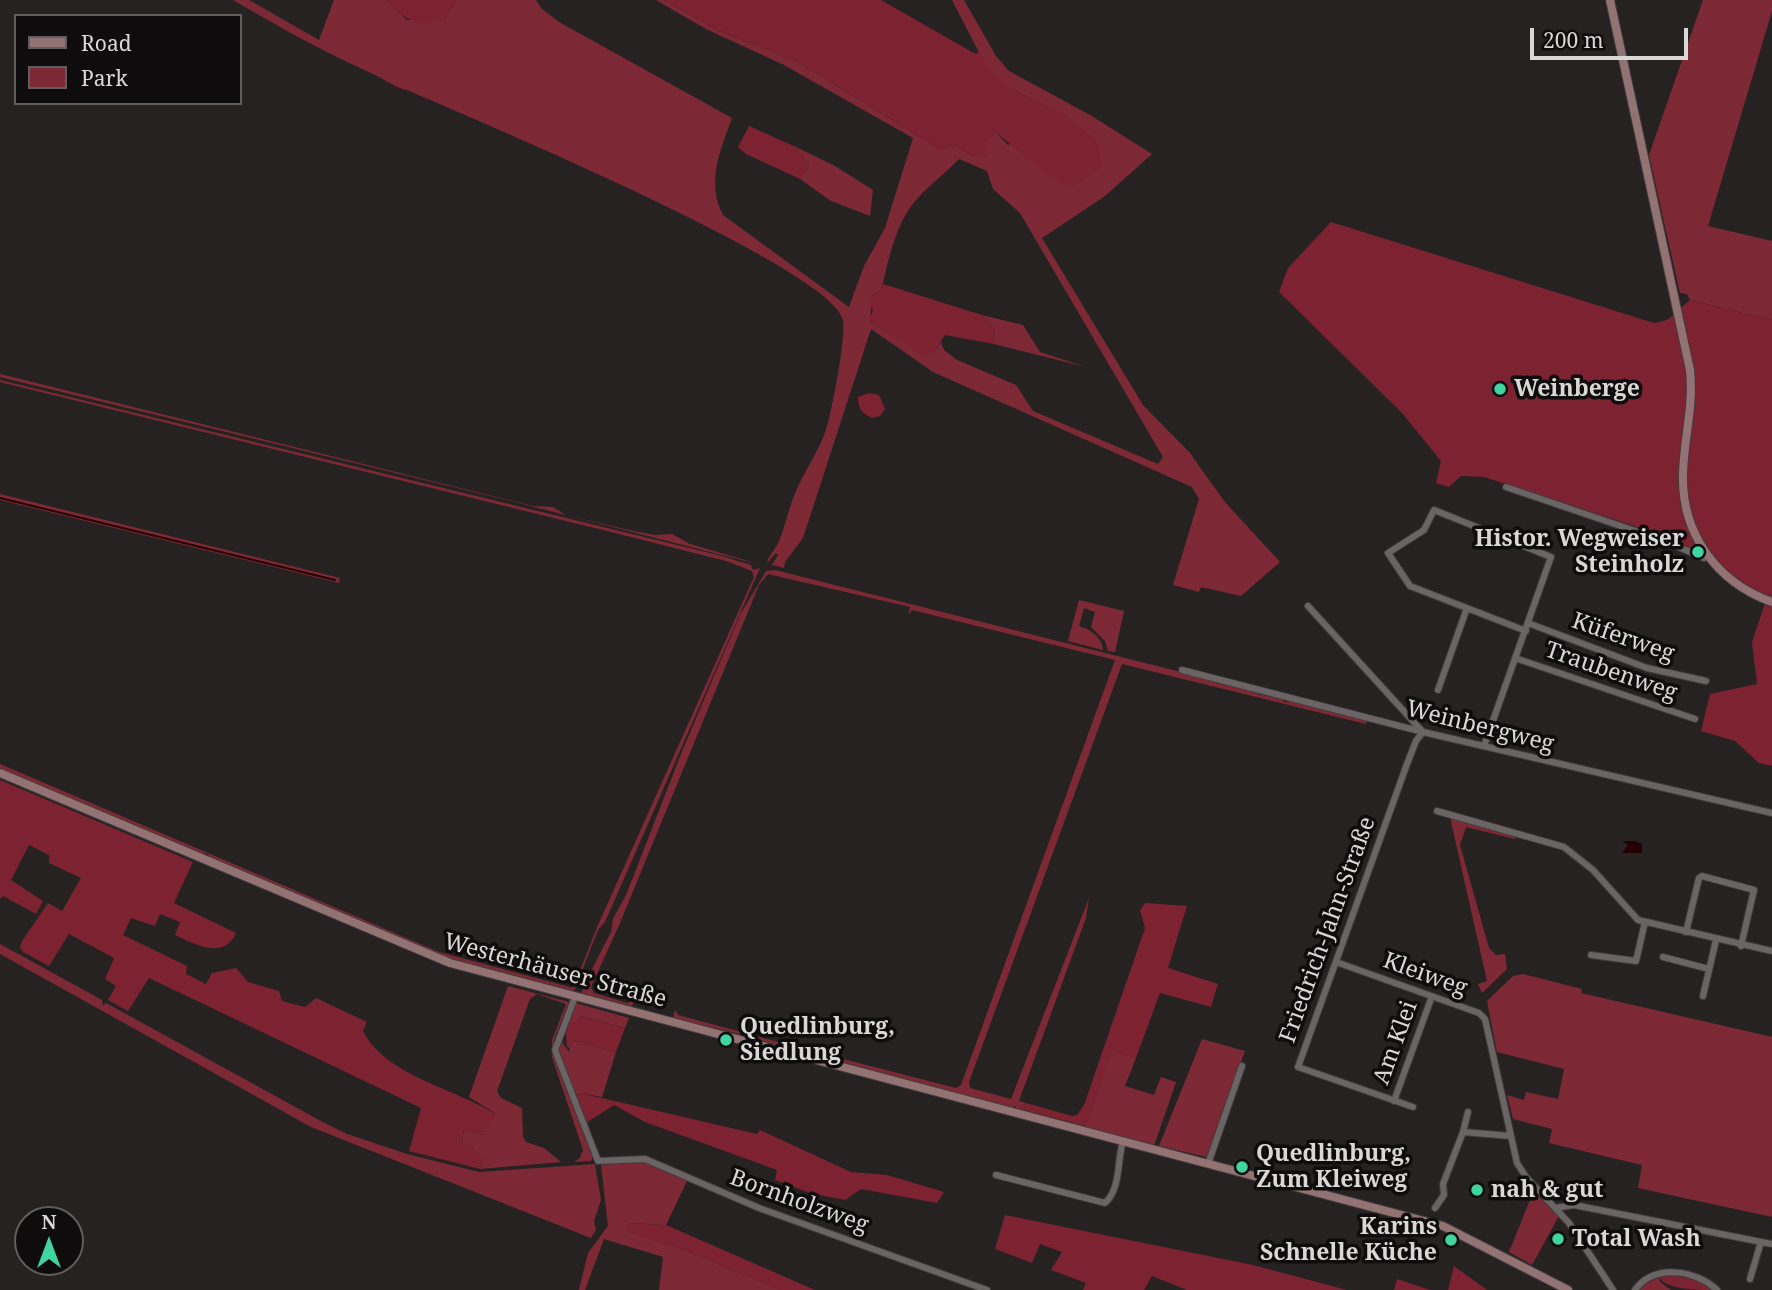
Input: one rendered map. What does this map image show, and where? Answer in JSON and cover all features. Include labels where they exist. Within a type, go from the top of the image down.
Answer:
[{"type":"main road","points":[[1610,0],[1690,370],[1691,406],[1683,488],[1688,517],[1703,553],[1729,580],[1772,602]]},
{"type":"main road","name":"Westerhäuser Straße","points":[[0,773],[433,957],[575,997],[1443,1226],[1568,1290]]},
{"type":"street","points":[[1506,487],[1703,553]]},
{"type":"street","name":"Küferweg","points":[[1527,627],[1550,556],[1434,509],[1424,530],[1388,553],[1410,586],[1467,608],[1647,668],[1706,681]]},
{"type":"street","points":[[1308,606],[1423,732]]},
{"type":"street","points":[[1438,690],[1467,608]]},
{"type":"street","points":[[1484,746],[1527,627]]},
{"type":"street","name":"Traubenweg","points":[[1515,658],[1695,719]]},
{"type":"street","name":"Weinbergweg","points":[[1182,670],[1423,732],[1772,813]]},
{"type":"street","name":"Friedrich-Jahn-Straße","points":[[1413,1107],[1298,1068],[1406,764],[1423,732]]},
{"type":"street","points":[[1437,810],[1564,848],[1593,870],[1631,914],[1645,922],[1772,951]]},
{"type":"street","points":[[1686,932],[1699,878],[1702,876],[1754,890],[1741,946]]},
{"type":"street","points":[[1591,955],[1635,962],[1645,922]]},
{"type":"street","points":[[1703,996],[1717,940]]},
{"type":"street","points":[[1663,957],[1709,969]]},
{"type":"street","name":"Kleiweg","points":[[1336,962],[1479,1013],[1485,1019],[1515,1157],[1526,1177],[1555,1208]]},
{"type":"street","name":"Am Klei","points":[[1394,1101],[1432,996]]},
{"type":"street","name":"Bornholzweg","points":[[575,997],[555,1049],[598,1161],[645,1159],[759,1208],[987,1290]]},
{"type":"street","points":[[1208,1164],[1242,1066]]},
{"type":"street","points":[[1435,1208],[1444,1195],[1443,1184],[1468,1112]]},
{"type":"street","points":[[1463,1132],[1511,1136]]},
{"type":"street","points":[[996,1175],[1105,1203],[1110,1199],[1123,1141]]},
{"type":"street","points":[[1613,1290],[1555,1208],[1574,1205],[1772,1244]]},
{"type":"street","points":[[1750,1279],[1761,1242]]},
{"type":"street","points":[[1635,1290],[1646,1278],[1668,1273],[1697,1277],[1717,1290]]},
{"type":"green space","points":[[233,0],[249,0],[319,40],[334,0],[386,0],[407,20],[444,20],[456,0],[536,0],[542,9],[559,22],[732,118],[719,154],[715,179],[718,203],[723,215],[849,307],[864,266],[885,228],[913,138],[784,65],[706,29],[656,0],[664,0],[717,30],[798,62],[941,150],[954,144],[974,157],[988,138],[997,133],[1008,145],[1068,118],[1000,82],[986,66],[952,0],[964,0],[996,56],[1009,71],[1090,115],[1152,154],[1105,196],[1042,238],[1143,405],[1190,453],[1224,501],[1280,562],[1241,596],[1201,587],[1199,592],[1173,585],[1199,499],[1192,487],[933,372],[871,329],[803,538],[785,562],[784,568],[772,565],[778,555],[776,553],[767,563],[779,541],[798,488],[823,438],[832,407],[841,358],[843,320],[824,297],[780,266],[717,232],[570,161],[393,85]],"holes":[[[959,159],[987,171],[993,189],[1020,213],[1163,457],[1158,464],[1033,411],[1016,385],[957,360],[944,350],[941,342],[933,354],[870,322],[872,296],[881,291],[896,235],[912,205]]]},
{"type":"green space","points":[[1703,0],[1772,0],[1772,11],[1708,226],[1772,241],[1772,320],[1690,300],[1687,294],[1680,293],[1649,155]]},
{"type":"green space","points":[[796,147],[835,166],[873,190],[870,216],[831,201],[800,179],[809,166]]},
{"type":"green space","points":[[982,315],[1023,325],[1040,352],[1086,367],[994,344],[995,330]]},
{"type":"green space","points":[[0,374],[533,506],[553,507],[566,515],[633,531],[655,535],[672,534],[690,544],[765,566],[515,502],[0,377]]},
{"type":"green space","points":[[0,380],[718,555],[751,565],[753,570],[760,568],[605,922],[598,930],[574,991],[453,961],[306,900],[307,897],[301,899],[208,859],[209,855],[205,853],[203,857],[0,770],[0,764],[439,952],[573,988],[598,925],[754,577],[752,571],[726,561]]},
{"type":"green space","points":[[0,494],[340,578],[339,583],[0,500]]},
{"type":"green space","points":[[775,570],[1221,684],[1258,691],[1257,694],[1271,697],[1272,694],[1283,697],[1284,702],[1291,699],[1307,703],[1307,706],[1368,719],[1366,724],[1122,664],[969,1082],[970,1088],[1011,1099],[1089,898],[1086,918],[1019,1101],[1026,1103],[1019,1109],[1085,1126],[1112,1050],[1136,1058],[1125,1086],[1154,1095],[1161,1077],[1176,1082],[1154,1146],[1017,1110],[1015,1106],[1012,1109],[838,1063],[839,1058],[956,1088],[961,1085],[1115,660],[912,610],[908,614],[910,607],[768,574],[759,585],[591,987],[594,993],[627,1003],[634,1000],[631,1009],[582,993],[584,981],[589,983],[595,971],[592,969],[611,932],[613,919],[626,895],[683,749],[740,615],[766,571]]},
{"type":"green space","points":[[1079,600],[1124,611],[1115,652],[1108,651],[1105,641],[1091,627],[1095,612],[1084,608],[1079,626],[1095,635],[1103,650],[1068,641]]},
{"type":"green space","points":[[1450,817],[1516,835],[1515,839],[1466,827],[1460,845],[1489,948],[1496,955],[1505,954],[1507,969],[1482,993],[1478,984],[1487,981]]},
{"type":"green space","points":[[0,944],[102,1000],[103,1006],[106,1003],[347,1134],[407,1154],[479,1172],[595,1164],[601,1200],[594,1221],[596,1230],[591,1238],[311,1127],[0,954]]},
{"type":"green space","points":[[1523,974],[1582,989],[1581,993],[1772,1037],[1772,1217],[1638,1188],[1642,1165],[1549,1143],[1552,1129],[1513,1119],[1507,1095],[1524,1100],[1526,1092],[1558,1099],[1564,1069],[1497,1052],[1487,1001],[1513,976]]},
{"type":"green space","points":[[508,986],[569,1002],[554,1040],[555,1058],[594,1156],[591,1161],[574,1162],[580,1158],[583,1150],[552,1057],[552,1040],[566,1004],[537,994],[530,999],[497,1091],[501,1098],[522,1108],[523,1137],[526,1142],[544,1148],[561,1162],[480,1169],[482,1160],[462,1143],[464,1129],[483,1135],[495,1113],[469,1097]]},
{"type":"green space","points":[[576,1003],[629,1018],[625,1028],[580,1016],[574,1024],[568,1022]]},
{"type":"green space","points":[[675,1010],[678,1015],[834,1057],[833,1062],[740,1034],[673,1018]]},
{"type":"green space","points":[[562,1033],[562,1042],[569,1052],[572,1040],[616,1052],[602,1097],[580,1093],[574,1096],[558,1050]]},
{"type":"green space","points":[[1202,1039],[1245,1051],[1207,1157],[1159,1146]]},
{"type":"green space","points":[[647,1161],[687,1181],[666,1225],[629,1223],[627,1231],[682,1249],[781,1290],[659,1290],[663,1257],[604,1239],[585,1290],[579,1290],[588,1253],[608,1226],[601,1165]]},
{"type":"green space","points":[[1534,1190],[1559,1216],[1532,1265],[1509,1252]]},
{"type":"green space","points":[[1658,1276],[1660,1282],[1671,1290],[1637,1290]]},
{"type":"shaded area","points":[[386,0],[456,0],[444,20],[418,22],[405,17]]},
{"type":"shaded area","points":[[664,0],[881,0],[972,52],[977,54],[979,50],[986,64],[1006,84],[1073,121],[1099,143],[1101,168],[1071,188],[1048,176],[997,133],[988,138],[986,158],[974,157],[954,144],[941,150],[798,62],[717,30]]},
{"type":"shaded area","points":[[749,126],[796,147],[809,166],[800,179],[746,154],[738,147]]},
{"type":"shaded area","points":[[1331,222],[1654,323],[1667,320],[1690,300],[1772,320],[1772,766],[1759,763],[1735,741],[1701,731],[1710,694],[1757,684],[1752,642],[1767,597],[1734,581],[1706,549],[1698,554],[1659,534],[1484,477],[1461,476],[1449,487],[1436,483],[1441,461],[1402,413],[1279,292],[1288,268]]},
{"type":"shaded area","points":[[883,284],[982,315],[995,330],[994,344],[945,335],[933,354],[924,356],[869,321],[873,310],[869,303],[872,296],[881,291]]},
{"type":"shaded area","points":[[869,393],[879,395],[885,409],[880,416],[872,418],[860,408],[858,397]]},
{"type":"shaded area","points":[[0,780],[193,862],[174,903],[236,933],[231,941],[217,948],[192,943],[175,935],[180,922],[160,914],[155,926],[131,918],[123,935],[187,966],[186,974],[206,984],[212,973],[236,968],[248,982],[279,991],[282,1001],[305,1007],[316,998],[367,1022],[363,1031],[373,1046],[387,1059],[422,1080],[496,1114],[483,1135],[464,1129],[462,1143],[473,1146],[482,1160],[480,1169],[409,1151],[421,1108],[149,978],[128,1011],[108,1000],[116,986],[105,979],[114,958],[69,934],[49,966],[23,952],[20,947],[22,941],[48,903],[62,911],[81,878],[49,863],[49,855],[29,845],[11,880],[43,901],[36,914],[3,896],[0,899]]},
{"type":"shaded area","points":[[1622,841],[1642,844],[1642,853],[1622,853],[1628,845]]},
{"type":"shaded area","points":[[1145,903],[1187,906],[1168,968],[1218,984],[1211,1007],[1160,993],[1136,1058],[1112,1051],[1085,1126],[1019,1109],[1026,1103],[1072,1116],[1077,1115],[1084,1105],[1145,928],[1140,910]]},
{"type":"shaded area","points":[[579,1016],[625,1028],[616,1052],[573,1040],[570,1049],[567,1047],[565,1028],[568,1022],[574,1024]]},
{"type":"shaded area","points":[[580,1093],[757,1134],[760,1130],[851,1172],[887,1175],[944,1192],[937,1203],[861,1189],[845,1200],[810,1193],[775,1180],[777,1170],[645,1122],[614,1105],[586,1123],[574,1096]]},
{"type":"shaded area","points":[[1005,1215],[1253,1265],[1347,1290],[1187,1290],[1152,1276],[1144,1290],[1083,1290],[1086,1283],[1051,1270],[1062,1252],[1040,1244],[1032,1263],[995,1249]]},
{"type":"shaded area","points":[[628,1223],[666,1225],[815,1290],[781,1290],[682,1249],[626,1231]]},
{"type":"shaded area","points":[[1454,1266],[1483,1287],[1487,1290],[1448,1290]]},
{"type":"shaded area","points":[[1674,1275],[1701,1281],[1714,1290],[1674,1287],[1658,1276]]},
{"type":"shaded area","points":[[1397,1279],[1430,1290],[1394,1290]]},
{"type":"waterway","points":[[0,498],[335,580]]},
{"type":"place","name":"Weinberge","points":[[1500,389]]},
{"type":"place","name":"Histor. Wegweiser Steinholz","points":[[1698,552]]},
{"type":"place","name":"Quedlinburg, Siedlung","points":[[726,1040]]},
{"type":"place","name":"Quedlinburg, Zum Kleiweg","points":[[1242,1167]]},
{"type":"place","name":"nah & gut","points":[[1477,1190]]},
{"type":"place","name":"Total Wash","points":[[1558,1239]]},
{"type":"place","name":"Karins Schnelle Küche","points":[[1451,1240]]}]
